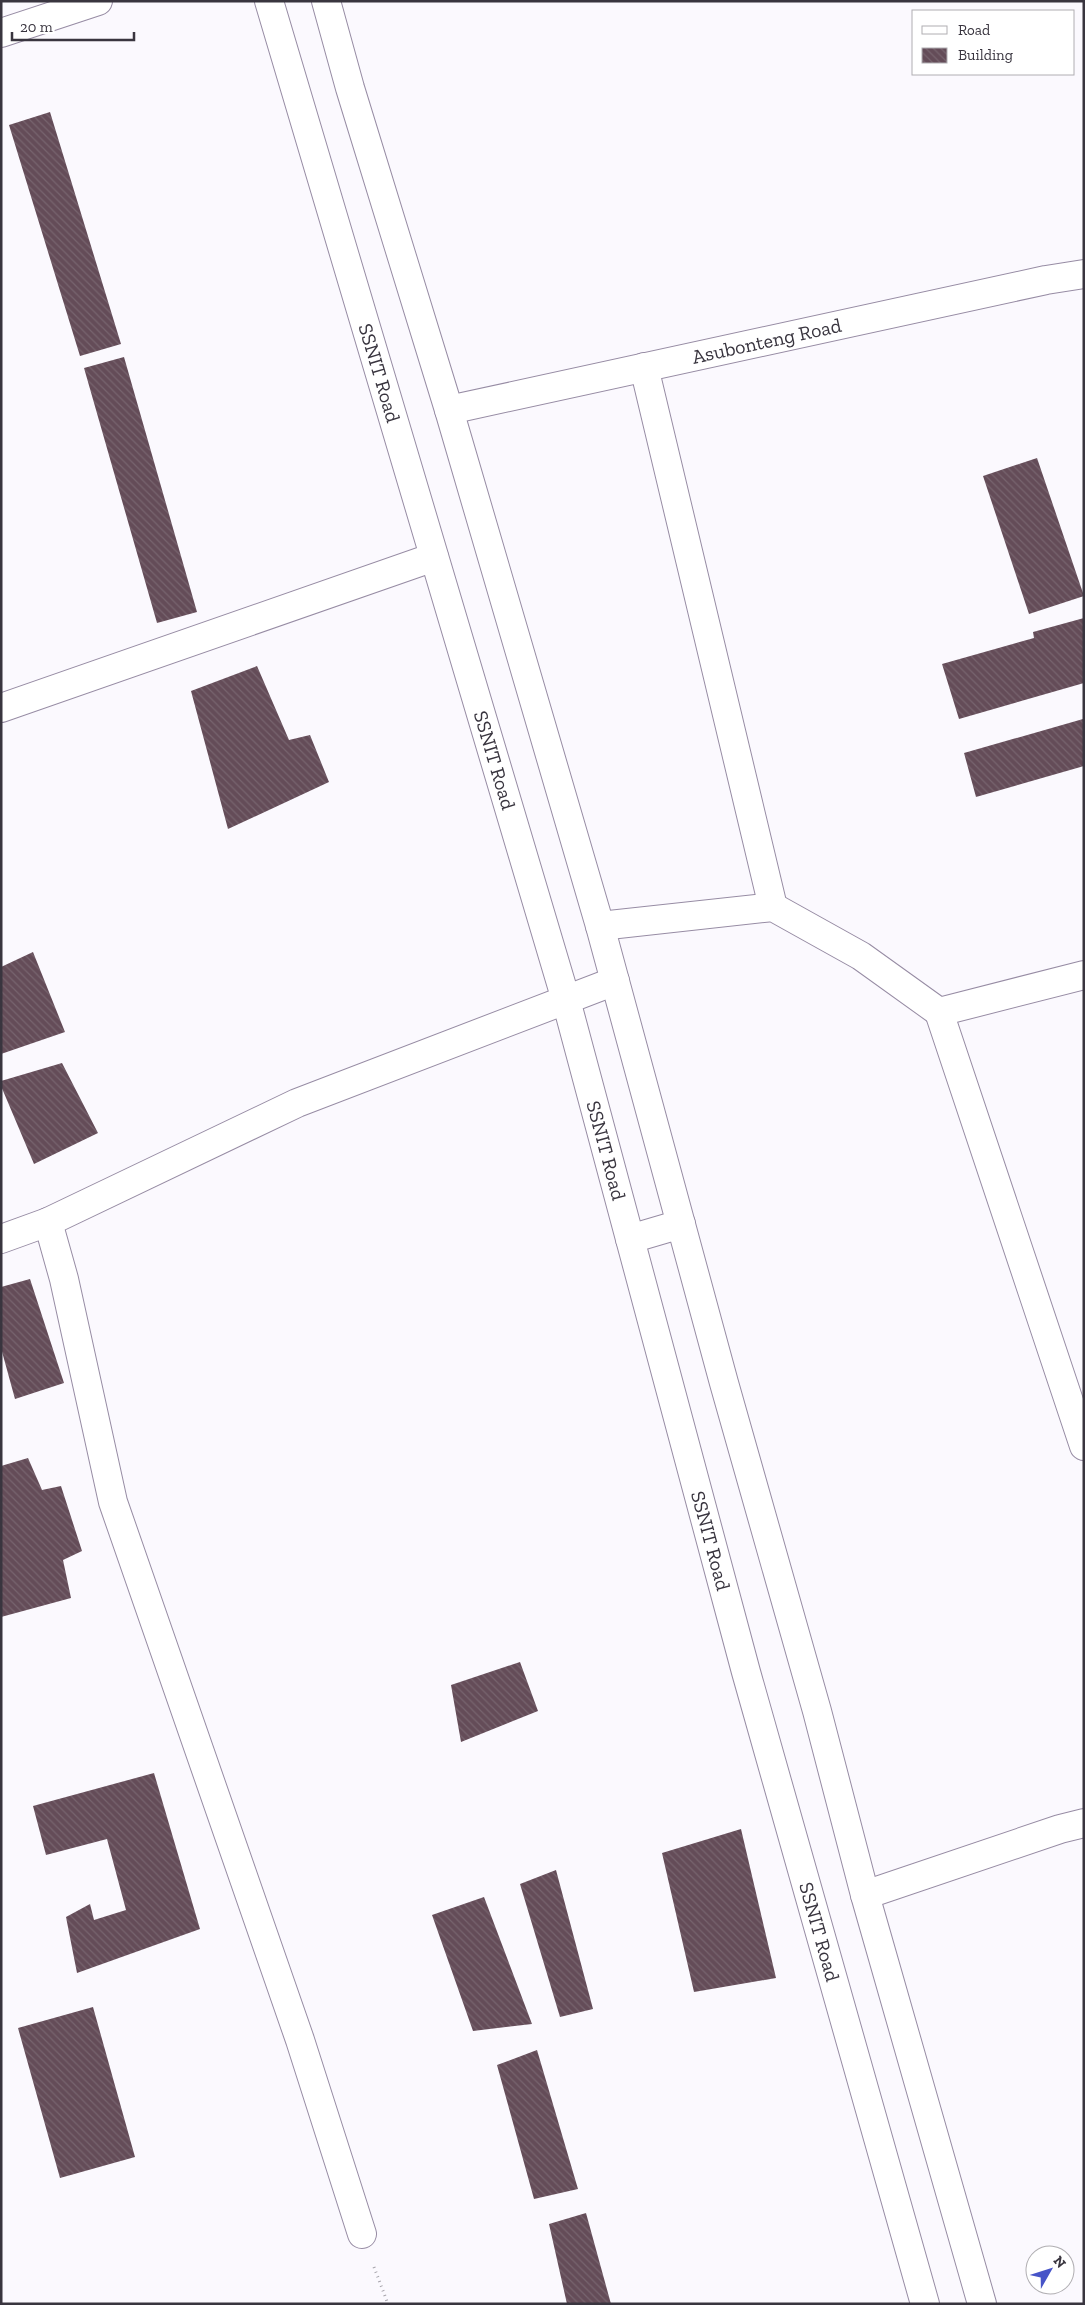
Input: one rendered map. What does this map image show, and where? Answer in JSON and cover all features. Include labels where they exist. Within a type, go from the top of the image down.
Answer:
[{"type":"street","points":[[1,33],[98,1]]},
{"type":"street","name":"SSNIT Road","points":[[269,1],[566,1000],[746,1672],[925,2304]]},
{"type":"street","points":[[326,1],[350,88],[449,410],[600,926],[817,1711],[865,1894],[982,2304]]},
{"type":"street","name":"Asubonteng Road","points":[[449,410],[1046,280],[1084,274]]},
{"type":"street","points":[[644,367],[773,906]]},
{"type":"street","points":[[1,708],[434,557]]},
{"type":"street","points":[[600,926],[773,906],[861,956],[939,1012],[1084,1446]]},
{"type":"street","points":[[939,1012],[1084,975]]},
{"type":"street","points":[[1,1239],[48,1222],[297,1103],[615,981]]},
{"type":"street","points":[[48,1222],[64,1279],[114,1502],[300,2040],[362,2234]]},
{"type":"street","points":[[630,1239],[681,1224]]},
{"type":"street","points":[[865,1894],[1060,1829],[1084,1823]]},
{"type":"building","points":[[50,112],[121,344],[80,356],[9,125]]},
{"type":"building","points":[[124,357],[197,612],[157,623],[84,368]]},
{"type":"building","points":[[1037,458],[1084,596],[1029,614],[983,476]]},
{"type":"building","points":[[1084,618],[1084,683],[959,719],[942,664],[1034,638],[1033,632]]},
{"type":"building","points":[[257,666],[289,740],[310,735],[329,782],[228,829],[191,691]]},
{"type":"building","points":[[1083,719],[1084,766],[976,797],[964,753]]},
{"type":"building","points":[[33,952],[65,1032],[1,1054],[1,967]]},
{"type":"building","points":[[62,1063],[98,1133],[34,1164],[1,1086],[1,1081]]},
{"type":"building","points":[[30,1279],[64,1383],[15,1399],[1,1348],[1,1287]]},
{"type":"building","points":[[28,1458],[42,1490],[61,1486],[82,1551],[63,1560],[71,1598],[1,1617],[1,1466]]},
{"type":"building","points":[[520,1662],[538,1711],[461,1742],[451,1685]]},
{"type":"building","points":[[154,1773],[200,1929],[77,1973],[66,1917],[90,1904],[94,1920],[126,1910],[107,1839],[46,1855],[33,1806]]},
{"type":"building","points":[[741,1829],[776,1978],[694,1992],[662,1853]]},
{"type":"building","points":[[556,1870],[593,2009],[560,2017],[520,1884]]},
{"type":"building","points":[[484,1897],[532,2024],[473,2031],[432,1915]]},
{"type":"building","points":[[93,2007],[135,2157],[60,2178],[18,2028]]},
{"type":"building","points":[[537,2050],[578,2189],[534,2199],[497,2065]]},
{"type":"building","points":[[586,2213],[611,2304],[567,2304],[549,2224]]}]
